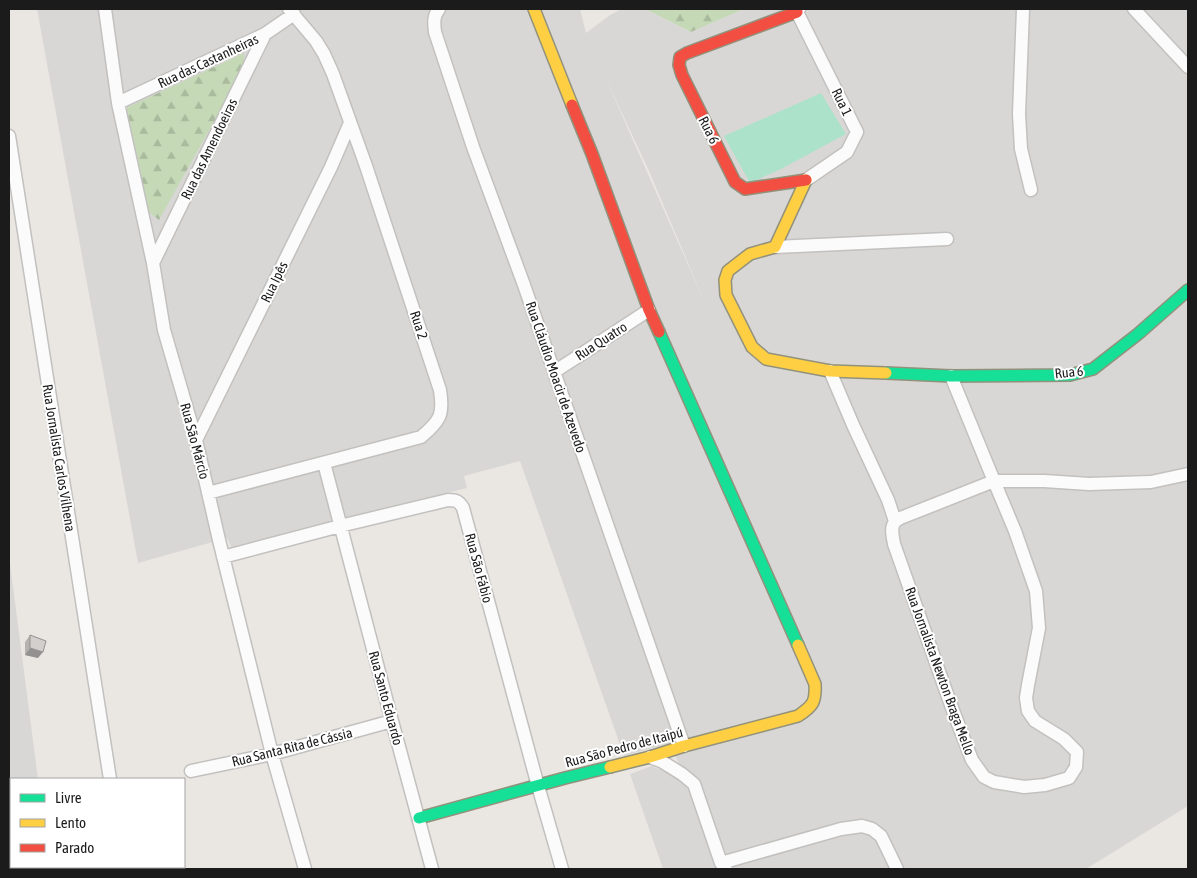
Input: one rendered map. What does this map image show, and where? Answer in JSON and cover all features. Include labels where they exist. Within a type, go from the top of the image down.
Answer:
[{"type":"street","name":"Rua São Márcio","points":[[105,9],[118,103],[153,263],[164,330],[196,440],[272,754],[305,869]]},
{"type":"street","name":"Rua Cláudio Moacir de Azevedo","points":[[439,9],[436,12],[434,23],[435,32],[473,147],[524,285],[684,746]]},
{"type":"street","points":[[534,9],[592,154],[649,310]]},
{"type":"street","points":[[1023,9],[1019,114],[1021,149],[1031,190]]},
{"type":"street","points":[[1134,9],[1188,67]]},
{"type":"street","name":"Rua 1","points":[[798,10],[856,132],[847,152],[806,180]]},
{"type":"street","name":"Rua 6","points":[[798,10],[687,52],[680,57],[679,64],[682,75],[735,182],[745,189],[806,180]]},
{"type":"street","name":"Rua das Castanheiras","points":[[118,103],[265,34],[291,11]]},
{"type":"street","name":"Rua 2","points":[[208,493],[420,437],[433,427],[438,419],[442,404],[440,390],[366,166],[333,74],[316,41],[291,11]]},
{"type":"street","name":"Rua das Amendoeiras","points":[[153,263],[265,34]]},
{"type":"street","name":"Rua Ipês","points":[[196,440],[331,167],[350,123]]},
{"type":"street","name":"Rua Jornalista Carlos Vilhena","points":[[9,136],[110,778]]},
{"type":"street","points":[[774,247],[806,180]]},
{"type":"street","name":"Rua 6","points":[[947,239],[774,247],[750,254],[728,271],[725,280],[726,295],[752,347],[766,358],[830,371],[951,376],[1070,375],[1093,369],[1138,334],[1188,290]]},
{"type":"street","name":"Rua Quatro","points":[[554,372],[649,310]]},
{"type":"street","name":"Rua São Pedro de Itaipú","points":[[419,818],[798,716],[812,706],[816,700],[815,684],[649,310]]},
{"type":"street","points":[[830,371],[888,500],[895,521],[994,481],[1044,481],[1089,484],[1151,482],[1188,474]]},
{"type":"street","points":[[951,376],[994,481]]},
{"type":"street","name":"Rua Santo Eduardo","points":[[324,463],[432,869]]},
{"type":"street","name":"Rua Jornalista Newton Braga Mello","points":[[895,521],[893,526],[894,544],[972,760],[984,777],[994,782],[1024,787],[1045,785],[1068,778],[1076,767],[1077,752],[1064,739],[1034,721],[1028,711],[1026,698],[1039,628],[1036,591],[1015,531],[994,481]]},
{"type":"street","name":"Rua São Fábio","points":[[223,557],[448,500],[456,500],[461,504],[562,869]]},
{"type":"street","name":"Rua Santa Rita de Cássia","points":[[191,771],[272,754],[392,721]]},
{"type":"street","points":[[650,757],[661,761],[694,784],[724,866],[840,829],[862,826],[872,829],[881,836],[897,869]]},
{"type":"shaded area","points":[[37,9],[580,9],[586,33],[610,15],[622,9],[645,9],[691,32],[744,9],[1188,9],[1188,806],[1086,869],[663,869],[630,774],[652,766],[669,774],[679,764],[670,743],[624,756],[520,461],[464,476],[467,488],[339,519],[232,549],[227,538],[138,563]],"holes":[[[606,79],[649,171],[705,303]]]},
{"type":"shaded area","points":[[9,556],[38,778],[10,778],[9,815]]},
{"type":"green space","points":[[645,9],[744,9],[691,32]]},
{"type":"green space","points":[[244,53],[244,68],[159,220],[149,212],[127,121],[126,108]]},
{"type":"green space","points":[[821,93],[846,134],[781,169],[750,183],[724,136]]},
{"type":"building","points":[[30,635],[46,641],[43,652],[30,648]]},
{"type":"traffic: fast","points":[[886,373],[951,376],[1070,375],[1093,369],[1138,334],[1188,290]]},
{"type":"traffic: fast","points":[[659,332],[798,645]]},
{"type":"traffic: fast","points":[[419,818],[610,767]]},
{"type":"traffic: fast","points":[[166,868],[171,869]]},
{"type":"traffic: slow","points":[[534,9],[572,105]]},
{"type":"traffic: slow","points":[[806,180],[775,247],[750,254],[728,271],[725,280],[726,295],[752,347],[766,359],[830,371],[886,373]]},
{"type":"traffic: slow","points":[[610,767],[798,716],[812,703],[815,690],[815,684],[798,645]]},
{"type":"traffic: jam","points":[[797,12],[687,53],[680,57],[679,65],[682,75],[735,182],[745,189],[806,180]]},
{"type":"traffic: jam","points":[[572,105],[659,332]]},
{"type":"traffic: jam","points":[[42,868],[47,869]]}]
